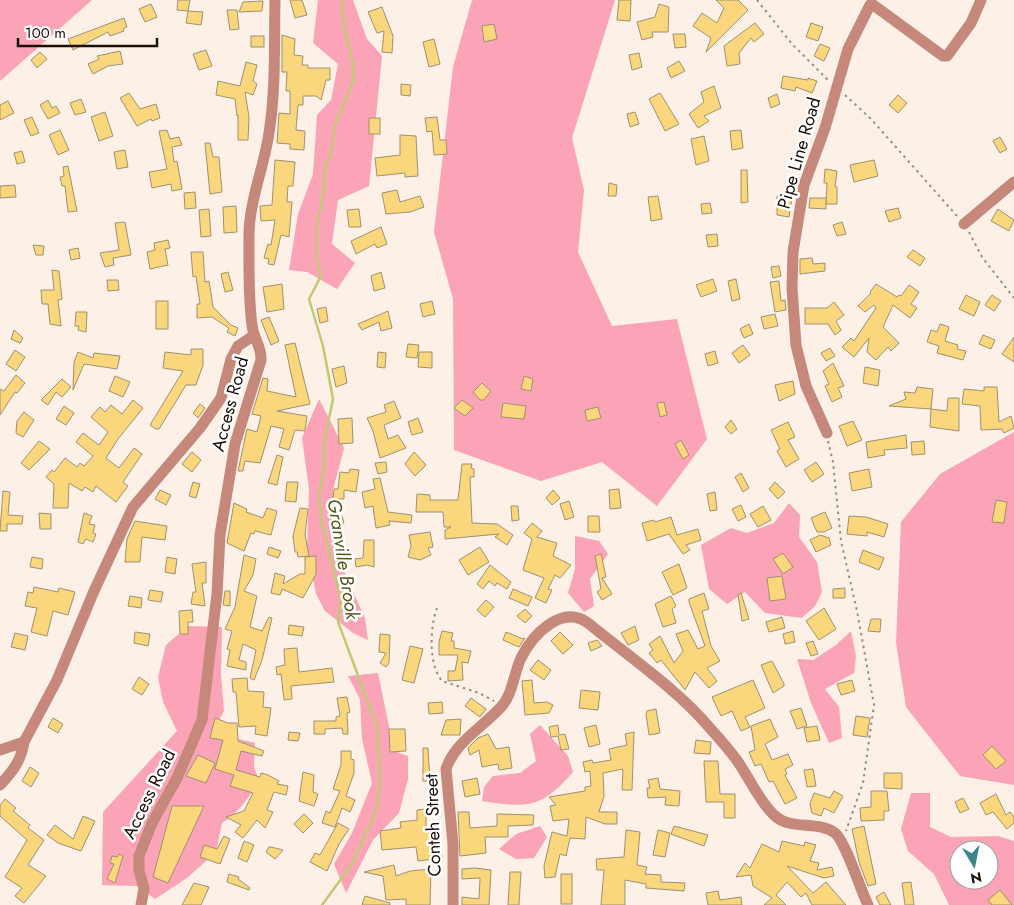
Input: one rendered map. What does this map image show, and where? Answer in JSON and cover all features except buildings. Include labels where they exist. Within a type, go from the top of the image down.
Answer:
[{"type":"street","points":[[253,336],[249,232],[251,206],[265,160],[274,97],[275,0]]},
{"type":"street","name":"Pipe Line Road","points":[[827,433],[806,386],[796,345],[792,288],[793,252],[804,185],[825,128],[835,87],[848,49],[870,5],[875,5],[945,56],[960,40],[981,0]]},
{"type":"street","points":[[964,224],[1014,182]]},
{"type":"street","name":"Access Road","points":[[0,785],[16,768],[22,756],[24,742],[57,680],[94,591],[133,507],[200,428],[221,398],[231,360],[238,346],[253,336],[262,351],[261,360],[236,444],[221,526],[217,594],[202,720],[177,778],[152,823],[139,856],[139,871],[144,888],[141,905]]},
{"type":"street","points":[[502,706],[522,657],[539,634],[557,618],[570,615],[580,617],[685,702],[708,725],[738,762],[764,802],[777,818],[789,823],[832,831],[842,843],[868,905]]},
{"type":"street","name":"Conteh Street","points":[[452,905],[453,844],[446,769],[449,760],[466,739],[502,706]]},
{"type":"street","points":[[0,750],[24,742]]},
{"type":"path","points":[[758,0],[792,44],[870,119],[964,224],[982,257],[1014,298]]},
{"type":"path","points":[[827,433],[833,462],[841,542],[857,611],[874,705],[864,783],[842,843]]},
{"type":"path","points":[[437,608],[432,628],[434,663],[438,677],[442,681],[479,693],[502,706]]},
{"type":"shaded area","points":[[0,0],[92,0],[0,81]]},
{"type":"shaded area","points":[[318,0],[353,0],[367,39],[382,56],[369,186],[338,200],[332,244],[355,263],[337,289],[307,272],[289,270],[298,214],[313,174],[317,115],[331,100],[338,64],[313,43]]},
{"type":"shaded area","points":[[472,0],[615,0],[572,138],[584,190],[578,252],[612,326],[677,319],[707,439],[657,506],[602,462],[541,481],[454,450],[453,299],[434,232],[453,67]]},
{"type":"shaded area","points":[[319,399],[344,448],[333,490],[337,556],[365,618],[368,640],[353,633],[325,611],[316,594],[307,549],[309,489],[302,438]]},
{"type":"shaded area","points":[[1014,432],[1014,785],[960,776],[906,707],[896,643],[901,522],[940,474]]},
{"type":"shaded area","points":[[789,503],[800,515],[799,537],[817,562],[822,592],[815,606],[802,618],[765,613],[745,592],[727,604],[709,589],[701,545],[731,528],[747,533],[774,523]]},
{"type":"shaded area","points":[[575,536],[599,541],[608,554],[590,579],[594,606],[584,612],[568,593],[575,569]]},
{"type":"shaded area","points":[[188,626],[222,627],[221,674],[224,711],[212,733],[255,743],[254,767],[259,780],[243,804],[222,823],[216,852],[187,878],[155,899],[137,886],[102,885],[103,812],[177,731],[163,702],[158,677],[166,645]]},
{"type":"shaded area","points":[[851,631],[856,656],[854,673],[825,689],[839,707],[842,738],[829,743],[811,703],[797,659],[813,660],[836,645]]},
{"type":"shaded area","points":[[378,673],[394,751],[408,756],[408,779],[399,813],[373,840],[346,893],[334,864],[352,833],[372,783],[362,739],[360,699],[348,676]]},
{"type":"shaded area","points":[[540,725],[568,756],[573,772],[552,793],[532,803],[511,805],[482,801],[484,787],[493,776],[520,773],[536,761],[530,734]]},
{"type":"shaded area","points":[[911,793],[930,793],[930,827],[951,837],[998,836],[1014,841],[1014,905],[949,905],[934,874],[908,851],[901,829]]},
{"type":"shaded area","points":[[540,826],[547,837],[534,858],[516,859],[499,849],[516,834]]},
{"type":"waterway","name":"Granville Brook","points":[[322,905],[352,864],[377,808],[380,780],[377,726],[338,622],[341,600],[321,518],[319,496],[324,467],[324,443],[333,399],[323,346],[309,299],[321,276],[317,261],[317,223],[323,199],[325,169],[332,147],[334,128],[353,81],[353,63],[344,27],[342,0]]}]
